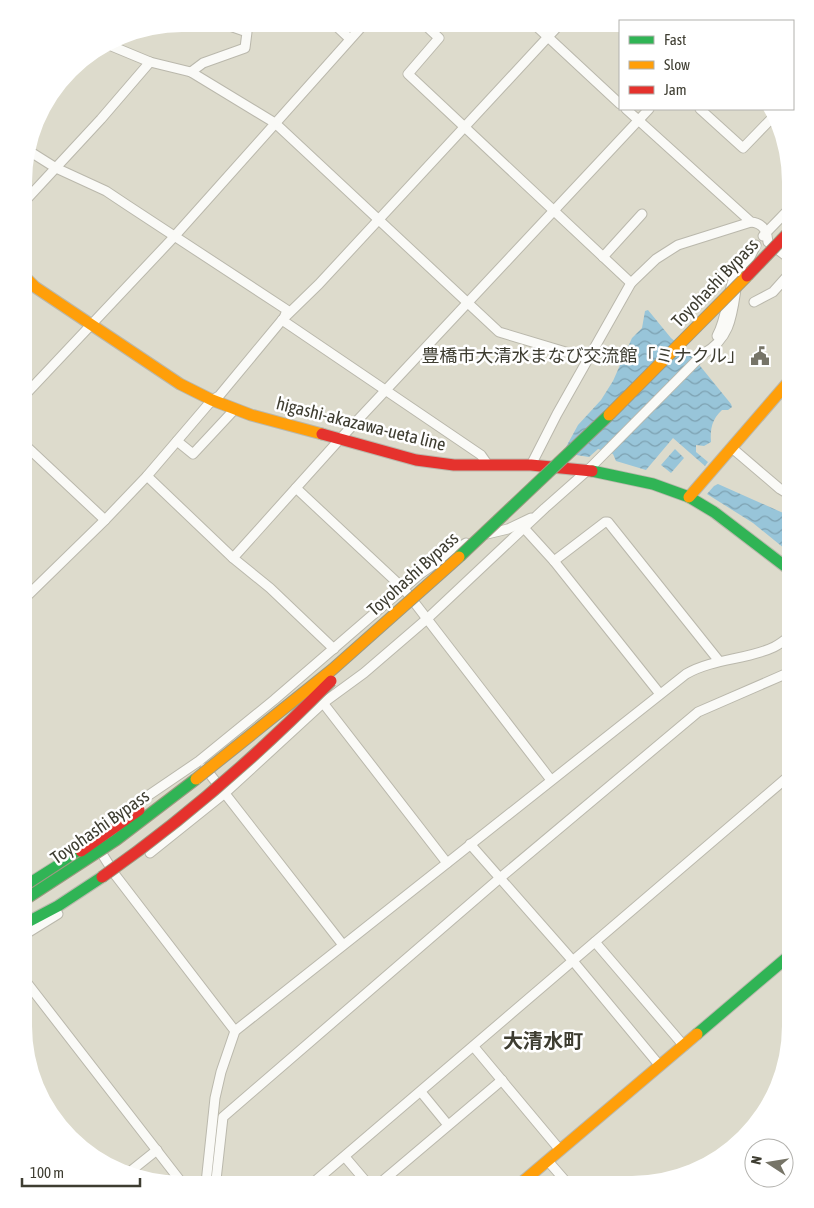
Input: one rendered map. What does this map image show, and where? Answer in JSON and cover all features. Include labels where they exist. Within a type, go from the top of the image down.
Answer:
[{"type":"main road","name":"Toyohashi Bypass","points":[[33,894],[116,839],[221,759],[342,662],[542,481],[656,369],[782,239]]},
{"type":"main road","name":"higashi-akazawa-ueta line","points":[[33,284],[180,384],[212,400],[251,415],[416,460],[454,464],[532,464],[588,470],[653,484],[689,496],[714,512],[782,564]]},
{"type":"main road","points":[[689,496],[782,390]]},
{"type":"main road","points":[[33,919],[58,906],[160,836],[280,733],[388,620]]},
{"type":"main road","points":[[33,881],[81,851],[199,768],[221,759]]},
{"type":"main road","points":[[529,1176],[781,963]]},
{"type":"street","points":[[191,72],[203,63],[245,48],[247,33]]},
{"type":"street","points":[[344,33],[350,39]]},
{"type":"street","points":[[33,386],[174,236],[356,33]]},
{"type":"street","points":[[434,33],[440,38],[408,74],[631,284]]},
{"type":"street","points":[[544,33],[619,103]]},
{"type":"street","points":[[33,589],[106,520],[147,476],[212,400],[218,396],[282,320],[319,284],[552,33]]},
{"type":"street","points":[[117,48],[150,62],[191,72],[274,123],[499,332],[589,359]]},
{"type":"street","points":[[33,192],[101,120],[150,62]]},
{"type":"street","points":[[627,110],[751,222],[760,225],[767,232],[768,242],[782,253]]},
{"type":"street","points":[[233,558],[340,439],[648,110]]},
{"type":"street","points":[[701,110],[744,148],[768,122]]},
{"type":"street","points":[[36,155],[56,168],[106,191],[287,310],[282,320]]},
{"type":"street","points":[[603,257],[642,214]]},
{"type":"street","points":[[33,928],[116,876],[167,840],[225,793],[323,704],[364,673],[428,618],[588,470],[719,339],[730,325],[736,286],[756,245],[782,216]]},
{"type":"street","points":[[532,464],[557,414],[631,284],[656,258],[678,245],[751,222]]},
{"type":"street","points":[[754,302],[773,292],[782,282]]},
{"type":"street","points":[[282,320],[481,454],[488,465]]},
{"type":"street","points":[[177,441],[193,454],[235,408]]},
{"type":"street","points":[[732,448],[782,490]]},
{"type":"street","points":[[33,452],[106,520]]},
{"type":"street","points":[[147,476],[233,558],[270,588],[334,649]]},
{"type":"street","points":[[296,488],[404,589],[551,780]]},
{"type":"street","points":[[33,874],[199,761],[436,562],[475,537],[508,529],[533,517],[545,508]]},
{"type":"street","points":[[554,561],[605,522],[608,522],[719,661]]},
{"type":"street","points":[[524,528],[554,561],[660,694]]},
{"type":"street","points":[[206,1176],[215,1098],[221,1072],[235,1031],[660,694],[693,670],[719,661],[766,650],[781,642]]},
{"type":"street","points":[[303,674],[323,704],[447,863]]},
{"type":"street","points":[[217,1176],[223,1117],[500,878],[698,712],[781,676]]},
{"type":"street","points":[[199,761],[343,945]]},
{"type":"street","points":[[322,1176],[781,782]]},
{"type":"street","points":[[91,835],[116,876],[235,1031]]},
{"type":"street","points":[[470,844],[573,961],[660,1066]]},
{"type":"street","points":[[595,942],[684,1046]]},
{"type":"street","points":[[33,991],[176,1175]]},
{"type":"street","points":[[474,1047],[560,1150]]},
{"type":"street","points":[[387,1176],[502,1080]]},
{"type":"street","points":[[421,1092],[448,1125]]},
{"type":"street","points":[[135,1167],[157,1150]]},
{"type":"street","points":[[345,1157],[361,1176]]},
{"type":"street","points":[[548,1160],[561,1176]]},
{"type":"water","points":[[648,310],[671,338],[692,356],[731,404],[732,407],[728,410],[722,410],[714,421],[711,429],[711,442],[704,446],[696,445],[696,452],[708,462],[705,466],[673,438],[646,470],[616,461],[613,454],[598,449],[589,457],[570,454],[566,447],[578,425],[601,400],[613,381],[632,338],[642,328],[645,311]]},
{"type":"water","points":[[675,449],[684,458],[671,473],[661,465]]},
{"type":"water","points":[[718,484],[782,512],[782,546],[753,523],[707,494]]},
{"type":"traffic: fast","points":[[459,557],[609,415]]},
{"type":"traffic: fast","points":[[592,471],[653,484],[689,497],[714,512],[782,564]]},
{"type":"traffic: fast","points":[[33,894],[116,840],[196,779]]},
{"type":"traffic: fast","points":[[33,881],[81,851]]},
{"type":"traffic: fast","points":[[33,919],[58,906],[102,877]]},
{"type":"traffic: fast","points":[[697,1034],[781,963]]},
{"type":"traffic: slow","points":[[609,415],[747,276]]},
{"type":"traffic: slow","points":[[33,285],[180,384],[212,400],[251,415],[322,434]]},
{"type":"traffic: slow","points":[[689,497],[782,390]]},
{"type":"traffic: slow","points":[[196,779],[333,669],[459,557]]},
{"type":"traffic: slow","points":[[529,1176],[697,1034]]},
{"type":"traffic: jam","points":[[747,276],[782,239]]},
{"type":"traffic: jam","points":[[322,434],[416,460],[454,465],[531,465],[592,471]]},
{"type":"traffic: jam","points":[[102,877],[163,832],[221,784],[277,734],[331,681]]},
{"type":"traffic: jam","points":[[81,851],[139,810]]},
{"type":"place","name":"豊橋市大清水まなび交流館「ミナクル」","points":[[760,356]]},
{"type":"district","name":"大清水町","points":[[543,1041]]}]
